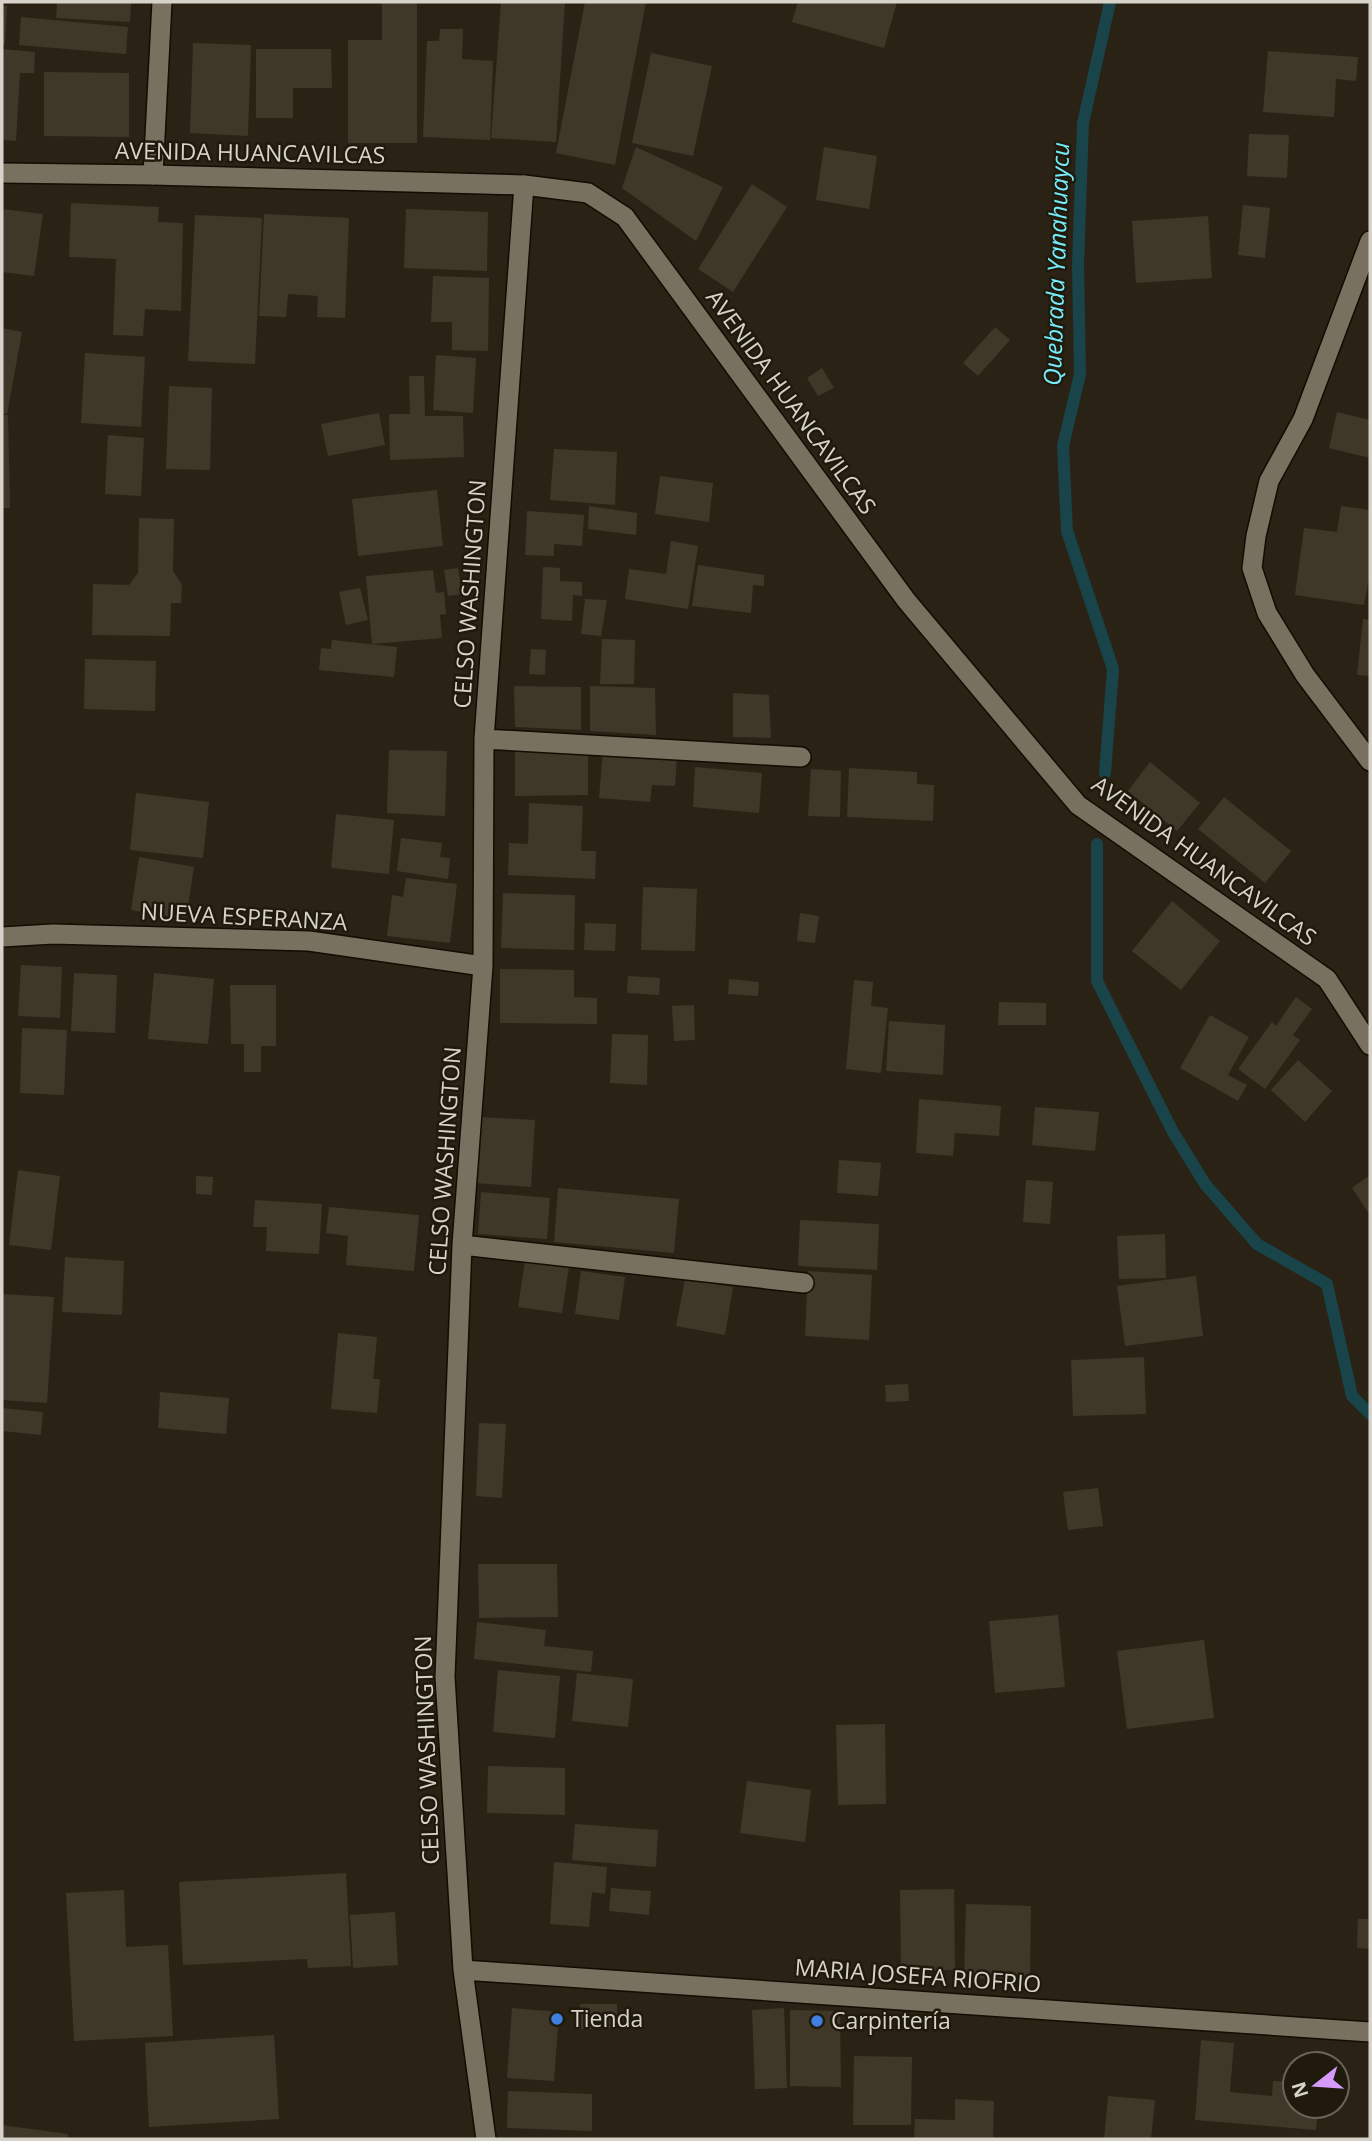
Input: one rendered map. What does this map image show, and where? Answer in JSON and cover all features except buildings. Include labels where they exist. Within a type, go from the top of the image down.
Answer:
[{"type":"street","points":[[153,175],[162,2]]},
{"type":"street","name":"AVENIDA HUANCAVILCAS","points":[[2,173],[524,185],[587,193],[625,217],[906,600],[1078,804],[1327,979],[1370,1045]]},
{"type":"street","name":"CELSO WASHINGTON","points":[[486,2139],[463,1970],[444,1676],[462,1245],[483,966],[484,739],[524,185]]},
{"type":"street","points":[[1370,241],[1303,419],[1269,481],[1256,536],[1252,568],[1267,613],[1306,676],[1370,761]]},
{"type":"street","points":[[484,739],[801,757]]},
{"type":"street","name":"NUEVA ESPERANZA","points":[[2,937],[53,934],[309,941],[483,966]]},
{"type":"street","points":[[462,1245],[804,1283]]},
{"type":"street","name":"MARIA JOSEFA RIOFRIO","points":[[463,1970],[1370,2032]]},
{"type":"waterway","name":"Quebrada Yanahuaycu","points":[[1105,773],[1113,669],[1067,531],[1063,446],[1080,374],[1078,264],[1083,123],[1110,2]]},
{"type":"waterway","name":"Quebrada Yanahuaycu","points":[[1097,844],[1097,981],[1173,1132],[1205,1184],[1257,1244],[1327,1284],[1352,1396],[1370,1414]]},
{"type":"place","name":"Tienda","points":[[557,2019]]},
{"type":"place","name":"Carpintería","points":[[817,2021]]}]
